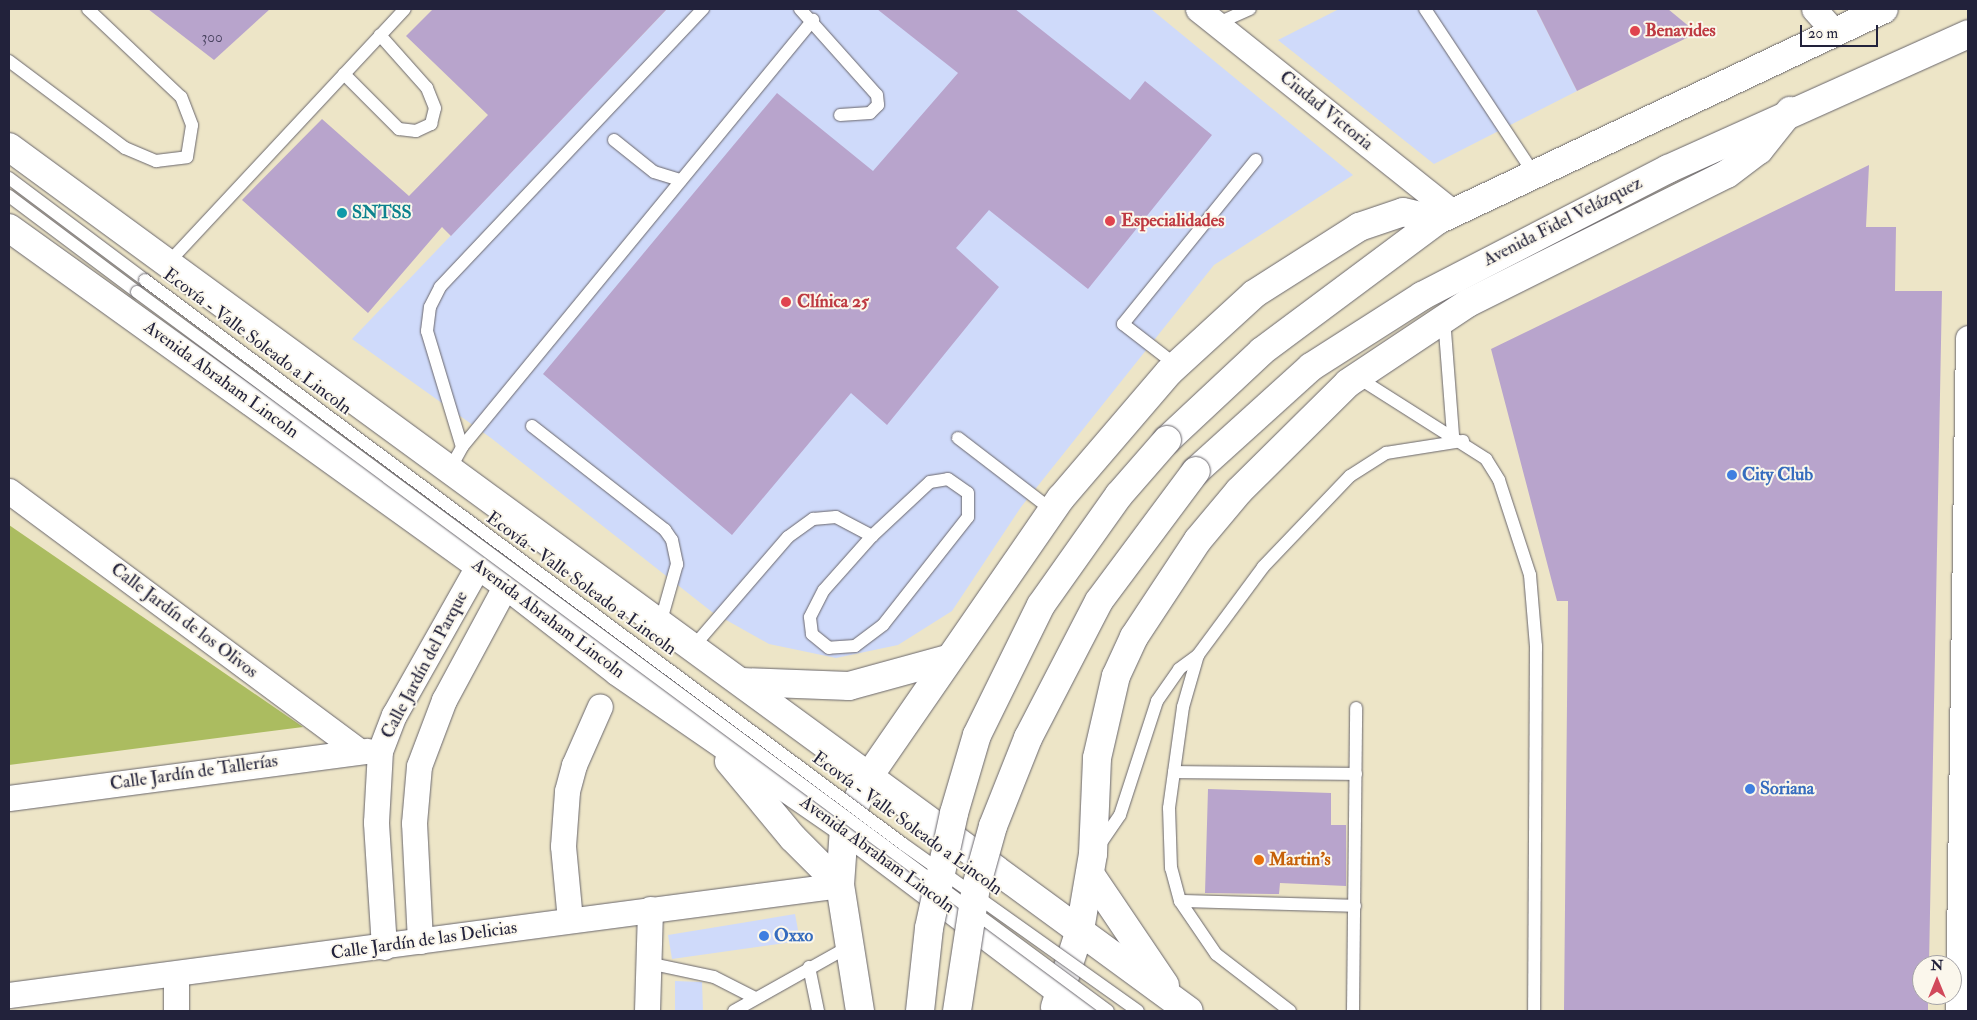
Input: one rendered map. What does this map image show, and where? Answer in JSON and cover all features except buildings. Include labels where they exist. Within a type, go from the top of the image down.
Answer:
[{"type":"main road","points":[[920,1011],[929,928],[963,774],[980,728],[1040,605],[1119,496],[1168,440],[1262,352],[1446,217],[1884,9]]},
{"type":"main road","name":"Avenida Fidel Velázquez","points":[[958,1011],[976,887],[993,826],[1028,738],[1099,601],[1196,471],[1311,368],[1364,330],[1554,225],[1790,112],[1968,34]]},
{"type":"main road","points":[[1057,1002],[1080,930],[1091,864],[1096,767],[1103,718],[1134,637],[1182,562],[1239,491],[1357,377],[1444,318],[1727,174],[1759,150],[1790,112]]},
{"type":"main road","points":[[9,146],[168,263],[456,458],[660,624],[742,682],[1183,1007]]},
{"type":"main road","points":[[860,1011],[848,947],[840,885],[844,828],[869,776],[1052,510],[1118,426],[1176,365],[1254,294],[1359,227],[1403,212],[1446,217]]},
{"type":"main road","name":"Avenida Abraham Lincoln","points":[[9,228],[506,585],[709,737],[844,828],[1057,1002],[1086,1011]]},
{"type":"main road","points":[[742,682],[849,686],[948,659]]},
{"type":"main road","points":[[709,737],[793,838],[840,885]]},
{"type":"main road","points":[[1091,864],[1183,1007]]},
{"type":"street","points":[[1814,9],[1835,32]]},
{"type":"street","name":"Ciudad Victoria","points":[[1207,16],[1446,217]]},
{"type":"street","points":[[1958,1011],[1965,840],[1968,338]]},
{"type":"street","name":"Calle Jardín de los Olivos","points":[[9,491],[369,751]]},
{"type":"street","name":"Calle Jardín del Parque","points":[[384,947],[376,822],[369,751],[413,680],[478,566]]},
{"type":"street","name":"Calle Jardín del Parque","points":[[420,941],[414,823],[419,766],[444,700],[506,585]]},
{"type":"street","points":[[413,680],[444,700]]},
{"type":"street","points":[[570,920],[563,846],[567,791],[574,765],[600,706]]},
{"type":"street","name":"Calle Jardín de Tallerías","points":[[9,798],[369,751]]},
{"type":"street","points":[[376,822],[414,823]]},
{"type":"street","name":"Calle Jardín de las Delicias","points":[[9,995],[176,976],[650,909],[840,885]]},
{"type":"street","points":[[647,1011],[650,909]]},
{"type":"street","points":[[176,976],[176,1011]]},
{"type":"lane","points":[[9,61],[126,148],[156,161],[187,157],[192,125],[182,97],[88,9]]},
{"type":"lane","points":[[168,263],[405,9]]},
{"type":"lane","points":[[456,458],[428,331],[430,307],[440,287],[703,9]]},
{"type":"lane","points":[[800,9],[813,20],[867,80],[879,101],[875,110],[864,116],[840,114]]},
{"type":"lane","points":[[1207,16],[1250,9]]},
{"type":"lane","points":[[1425,9],[1534,176]]},
{"type":"lane","points":[[456,458],[813,20]]},
{"type":"lane","points":[[344,74],[398,129],[416,131],[431,124],[435,108],[427,88],[380,35]]},
{"type":"lane","points":[[614,140],[654,172],[681,180]]},
{"type":"lane","points":[[1176,365],[1123,324],[1256,160]]},
{"type":"lane","name":"Ecovía - Valle Soleado a Lincoln","points":[[9,178],[903,844],[1138,1011]]},
{"type":"lane","points":[[9,196],[1108,1011]]},
{"type":"lane","points":[[1444,318],[1458,438]]},
{"type":"lane","points":[[1357,377],[1458,438],[1486,459],[1499,480],[1534,598],[1534,1011]]},
{"type":"lane","points":[[532,426],[665,530],[672,540],[677,564],[660,624]]},
{"type":"lane","points":[[958,438],[1052,510]]},
{"type":"lane","points":[[1091,864],[1120,815],[1157,701],[1179,669],[1198,656],[1264,567],[1350,476],[1386,453],[1458,438]]},
{"type":"lane","points":[[948,480],[968,493],[968,517],[883,625],[855,646],[829,648],[812,634],[810,617],[824,590],[872,536],[930,482],[948,480]]},
{"type":"lane","points":[[693,647],[800,527],[826,515],[872,536]]},
{"type":"lane","points":[[1198,656],[1183,707],[1174,772],[1168,842],[1180,901],[1216,954],[1290,1011]]},
{"type":"lane","points":[[1353,1011],[1356,708]]},
{"type":"lane","points":[[1174,772],[1356,774]]},
{"type":"lane","points":[[1180,901],[1355,906]]},
{"type":"lane","points":[[734,1011],[809,967],[848,947]]},
{"type":"lane","points":[[648,963],[714,977],[755,998]]},
{"type":"lane","points":[[809,967],[818,1011]]},
{"type":"shaded area","name":"Clínica 25","points":[[667,9],[1151,9],[1353,175],[1214,265],[1021,507],[952,611],[898,645],[836,658],[769,644],[712,612],[491,438],[352,339]]},
{"type":"shaded area","points":[[1339,9],[1536,9],[1577,91],[1434,164],[1278,40]]},
{"type":"shaded area","points":[[795,914],[800,941],[672,959],[668,935]]},
{"type":"shaded area","points":[[675,981],[702,982],[703,1011],[675,1011]]},
{"type":"green space","points":[[9,525],[303,727],[9,765]]},
{"type":"place","name":"Benavides","points":[[1635,31]]},
{"type":"place","name":"SNTSS","points":[[342,213]]},
{"type":"place","name":"Especialidades","points":[[1110,221]]},
{"type":"place","name":"Clínica 25","points":[[786,302]]},
{"type":"place","name":"City Club","points":[[1732,475]]},
{"type":"place","name":"Soriana","points":[[1750,789]]},
{"type":"place","name":"Martin's","points":[[1259,860]]},
{"type":"place","name":"Oxxo","points":[[764,936]]}]
